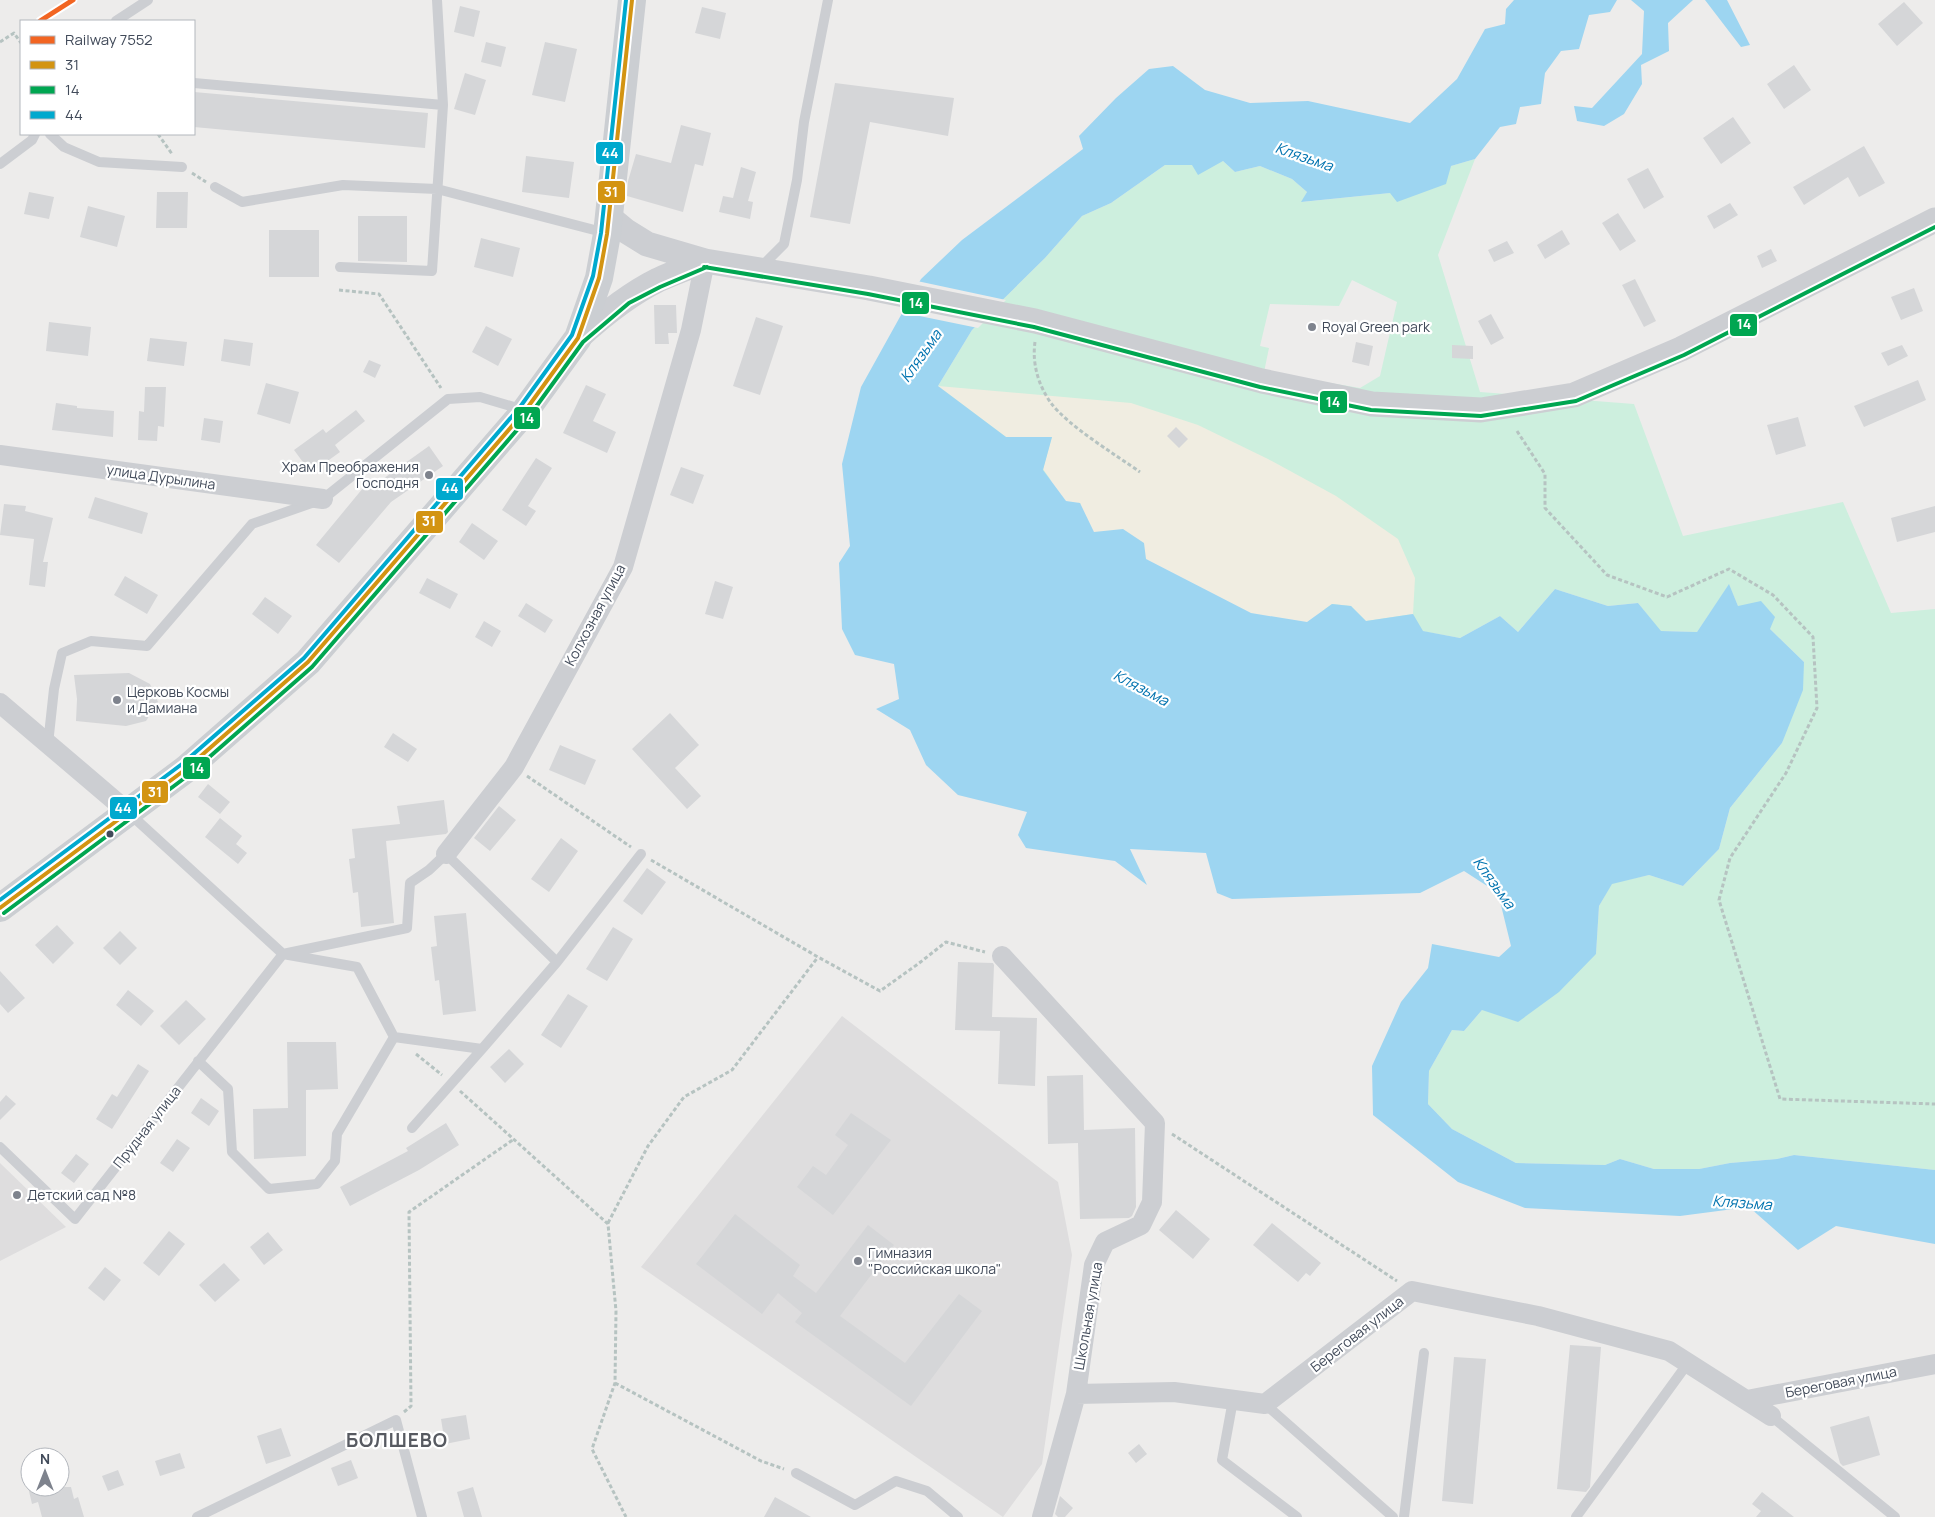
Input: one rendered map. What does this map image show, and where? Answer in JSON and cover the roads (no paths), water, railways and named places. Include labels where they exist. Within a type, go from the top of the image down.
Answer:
[{"type":"main road","points":[[0,908],[186,769],[308,662],[525,411],[578,338],[599,278],[608,225],[632,0]]},
{"type":"street","points":[[608,225],[626,231],[648,244],[705,261],[869,288],[1035,329],[1262,381],[1372,404],[1481,410],[1574,395],[1681,349],[1935,220]]},
{"type":"street","points":[[578,338],[626,298],[657,281],[705,261]]},
{"type":"street","name":"Колхозная улица","points":[[446,854],[514,767],[622,567],[691,330],[705,261]]},
{"type":"street","name":"улица Дурылина","points":[[0,455],[323,499]]},
{"type":"street","points":[[0,703],[128,812]]},
{"type":"street","name":"Школьная улица","points":[[1002,956],[1155,1123],[1152,1202],[1141,1225],[1105,1242],[1094,1265],[1076,1394],[1042,1517]]},
{"type":"street","name":"Береговая улица","points":[[1265,1404],[1412,1291],[1557,1321],[1669,1350],[1771,1416]]},
{"type":"street","name":"Береговая улица","points":[[1746,1400],[1935,1364]]},
{"type":"street","points":[[1076,1394],[1174,1392],[1265,1404]]},
{"type":"lane","points":[[118,20],[148,0]]},
{"type":"lane","points":[[340,267],[432,271],[443,106],[437,0]]},
{"type":"lane","points":[[759,270],[784,244],[797,180],[804,122],[828,0]]},
{"type":"lane","points":[[195,83],[443,106]]},
{"type":"lane","points":[[0,164],[32,140],[34,135]]},
{"type":"lane","points":[[51,135],[64,147],[99,162],[182,168]]},
{"type":"lane","points":[[215,187],[242,202],[343,184],[437,189],[608,225]]},
{"type":"lane","points":[[48,744],[54,689],[62,653],[91,641],[147,646],[252,524],[323,499],[448,399],[480,397],[525,411]]},
{"type":"lane","points":[[128,812],[283,954],[357,967],[394,1036]]},
{"type":"lane","points":[[283,954],[407,928],[410,883],[429,870],[446,854],[557,962]]},
{"type":"lane","points":[[412,1128],[453,1084],[557,962],[641,854]]},
{"type":"lane","name":"Прудная улица","points":[[0,1147],[75,1219],[283,954]]},
{"type":"lane","points":[[394,1036],[482,1049]]},
{"type":"lane","points":[[198,1061],[228,1089],[232,1152],[269,1189],[317,1184],[335,1161],[337,1134],[394,1036]]},
{"type":"lane","points":[[1404,1517],[1424,1353]]},
{"type":"lane","points":[[1576,1517],[1688,1362]]},
{"type":"lane","points":[[1232,1400],[1222,1460],[1297,1517]]},
{"type":"lane","points":[[1265,1404],[1393,1517]]},
{"type":"lane","points":[[1771,1416],[1895,1517]]},
{"type":"lane","points":[[198,1517],[396,1420],[422,1517]]},
{"type":"lane","points":[[796,1473],[855,1505],[896,1481],[927,1491],[958,1517]]},
{"type":"water","name":"Клязьма","points":[[1514,0],[1617,0],[1610,12],[1589,15],[1579,49],[1561,51],[1545,73],[1541,104],[1520,107],[1516,124],[1500,127],[1475,159],[1451,166],[1446,184],[1397,202],[1390,193],[1301,202],[1307,192],[1292,179],[1260,166],[1235,172],[1223,161],[1198,175],[1192,165],[1165,165],[1111,203],[1082,216],[1045,258],[972,330],[938,386],[1006,437],[1052,437],[1043,470],[1066,501],[1080,503],[1094,532],[1123,529],[1144,543],[1146,559],[1251,613],[1307,622],[1332,604],[1351,606],[1366,621],[1413,614],[1423,631],[1460,638],[1500,616],[1518,632],[1555,589],[1608,606],[1638,603],[1661,631],[1697,632],[1729,584],[1738,606],[1761,601],[1775,617],[1770,629],[1804,662],[1803,690],[1782,743],[1730,808],[1719,849],[1683,886],[1649,875],[1612,884],[1599,906],[1596,954],[1559,992],[1518,1022],[1482,1010],[1464,1031],[1452,1030],[1429,1071],[1428,1104],[1452,1129],[1516,1163],[1605,1165],[1620,1159],[1654,1169],[1699,1169],[1794,1155],[1935,1170],[1935,1244],[1836,1226],[1798,1250],[1749,1207],[1680,1216],[1525,1208],[1458,1182],[1373,1115],[1372,1066],[1401,1002],[1428,968],[1432,944],[1499,957],[1511,946],[1498,893],[1464,871],[1420,893],[1232,899],[1217,893],[1206,853],[1130,849],[1147,885],[1115,861],[1026,848],[1018,835],[1027,812],[958,795],[926,765],[910,730],[876,709],[899,699],[894,664],[855,655],[842,629],[839,563],[850,546],[842,464],[861,387],[921,279],[962,240],[1083,149],[1079,136],[1116,98],[1149,69],[1173,66],[1205,90],[1250,103],[1308,101],[1410,123],[1457,79],[1485,29],[1505,24],[1506,9]]},
{"type":"water","points":[[1631,0],[1693,0],[1668,23],[1669,51],[1641,65],[1642,84],[1624,114],[1604,126],[1577,121],[1574,106],[1592,108],[1642,54],[1644,11]]},
{"type":"water","points":[[1705,0],[1727,0],[1750,45],[1741,47]]},
{"type":"rail line","name":"7552","points":[[42,20],[73,0]]},
{"type":"place","name":"Royal Green park","points":[[1312,327]]},
{"type":"place","name":"Храм Преображения Господня","points":[[429,475]]},
{"type":"place","name":"Церковь Космы и Дамиана","points":[[117,700]]},
{"type":"place","name":"Детский сад №8","points":[[17,1195]]},
{"type":"place","name":"Гимназия \"Российская школа\"","points":[[858,1261]]},
{"type":"district","name":"БОЛШЕВО","points":[[397,1440]]}]
